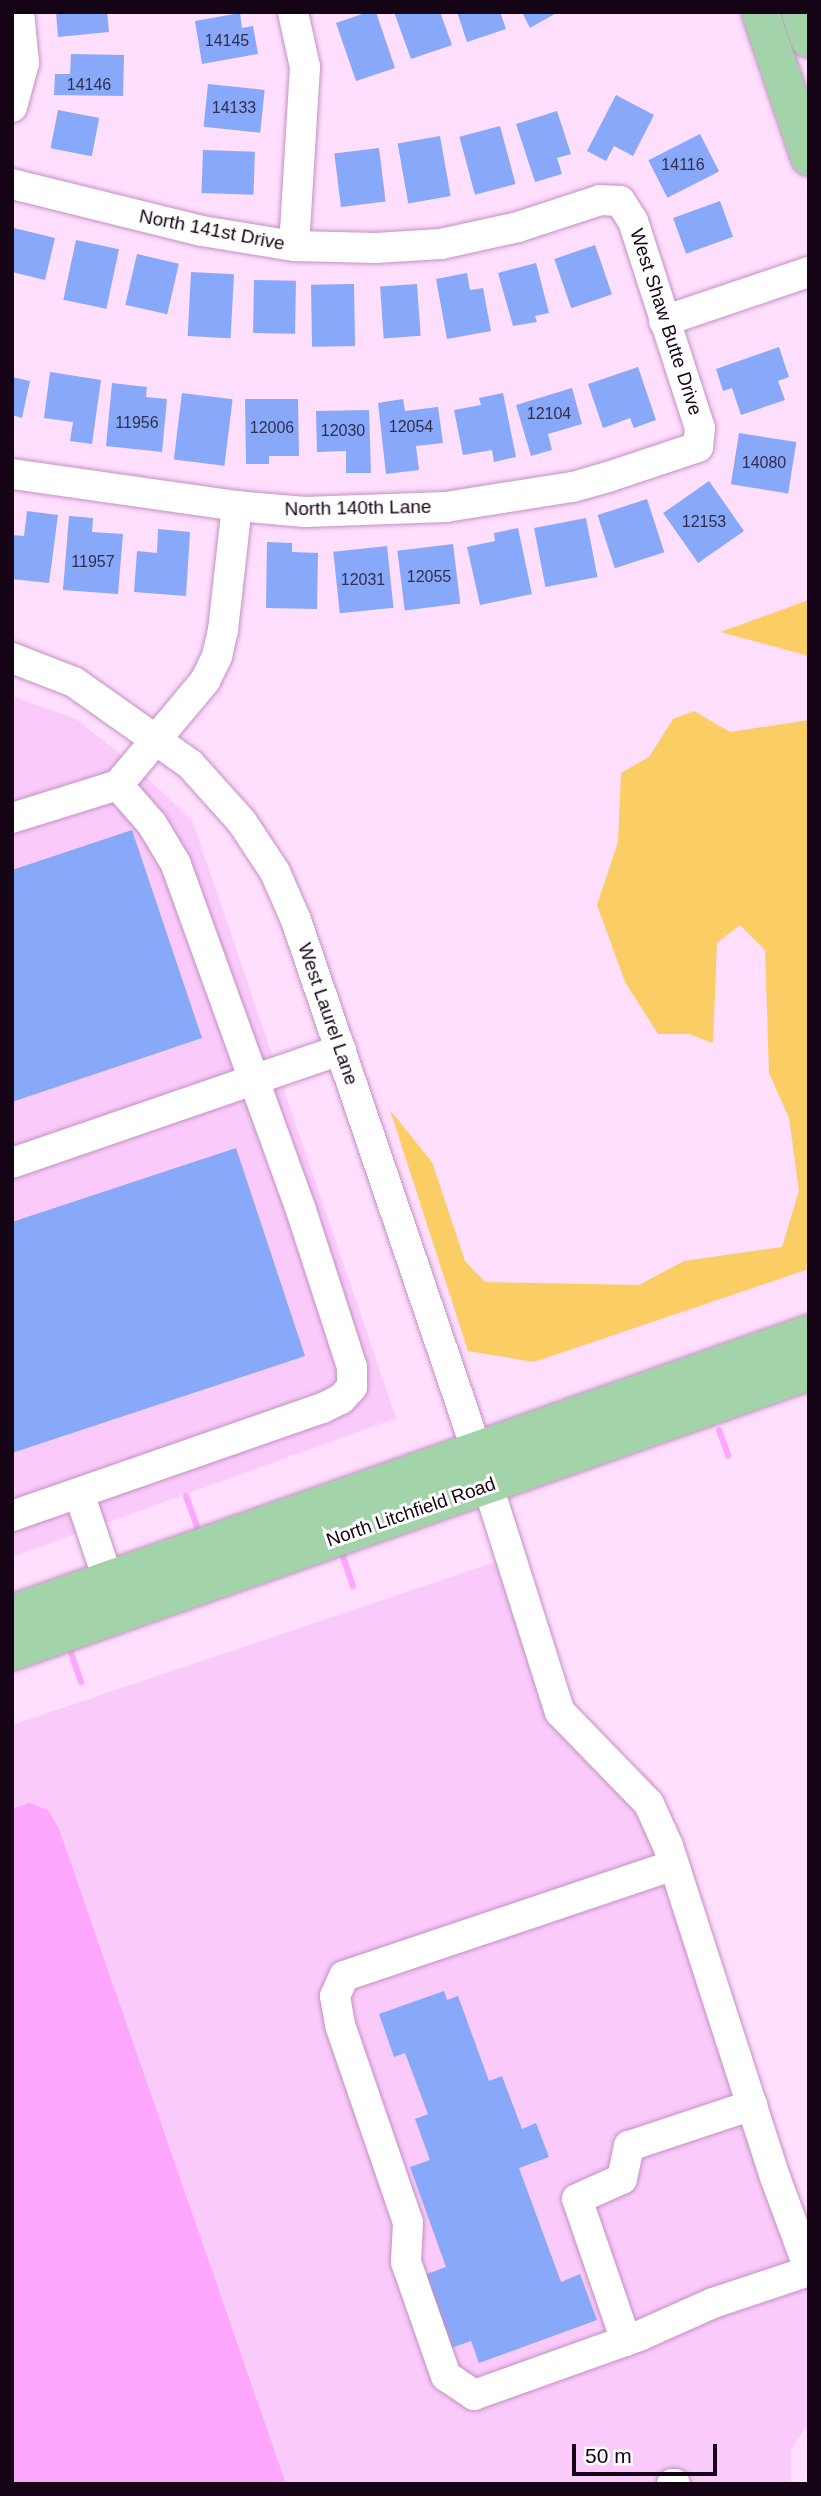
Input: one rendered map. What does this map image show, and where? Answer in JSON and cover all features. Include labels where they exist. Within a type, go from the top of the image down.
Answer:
[{"type":"main road","points":[[760,12],[809,157]]},
{"type":"main road","points":[[800,12],[809,39]]},
{"type":"main road","name":"North Litchfield Road","points":[[12,1613],[809,1333]]},
{"type":"main road","name":"North Litchfield Road","points":[[12,1651],[809,1371]]},
{"type":"street","points":[[12,107],[24,63],[19,12]]},
{"type":"street","points":[[293,12],[305,66],[294,246]]},
{"type":"street","name":"North 141st Drive","points":[[12,184],[202,231],[294,246],[376,248],[441,244],[518,227],[600,200],[620,201]]},
{"type":"street","name":"West Shaw Butte Drive","points":[[620,201],[634,221],[700,428],[698,446]]},
{"type":"street","points":[[664,321],[809,272]]},
{"type":"street","name":"North 140th Lane","points":[[12,474],[237,506],[352,511],[486,502],[572,487],[698,446]]},
{"type":"street","points":[[12,818],[118,785],[192,697],[217,656],[223,630],[237,506]]},
{"type":"street","name":"West Laurel Lane","points":[[12,658],[74,682],[157,738],[206,780],[262,850],[296,920],[341,1050],[489,1485],[560,1712],[649,1804],[674,1865],[809,2270]]},
{"type":"street","points":[[12,1516],[323,1408],[341,1399],[352,1387],[352,1367],[254,1080],[176,864],[152,824],[118,785]]},
{"type":"street","points":[[12,1163],[341,1050]]},
{"type":"street","points":[[79,1493],[108,1579]]},
{"type":"street","points":[[674,1865],[344,1976],[335,1996],[340,2025],[408,2221],[406,2262],[446,2376],[474,2395],[633,2339],[713,2304],[809,2270]]},
{"type":"street","points":[[633,2339],[577,2199],[622,2179],[628,2146],[752,2105]]},
{"type":"shaded area","points":[[809,600],[809,656],[720,632]]},
{"type":"shaded area","points":[[12,696],[76,719],[131,763],[192,820],[396,1418],[12,1557]]},
{"type":"shaded area","points":[[694,711],[730,732],[809,720],[809,1269],[534,1362],[468,1351],[390,1110],[432,1162],[465,1261],[485,1282],[639,1285],[684,1261],[782,1247],[799,1191],[789,1118],[769,1073],[765,950],[740,925],[717,943],[713,1043],[689,1034],[658,1034],[625,982],[597,905],[618,842],[621,773],[649,757],[673,719]]},
{"type":"shaded area","points":[[522,1553],[577,1720],[653,1782],[809,2231],[809,2422],[791,2450],[791,2484],[12,2484],[12,1725]]},
{"type":"shaded area","points":[[29,1803],[48,1810],[59,1829],[286,2484],[12,2484],[12,1809]]},
{"type":"building","points":[[56,12],[107,12],[109,32],[58,37]]},
{"type":"building","points":[[368,12],[376,12],[395,68],[356,81],[336,23]]},
{"type":"building","points":[[394,12],[440,12],[452,45],[411,59]]},
{"type":"building","points":[[457,12],[500,12],[506,29],[467,42]]},
{"type":"building","points":[[522,12],[558,12],[530,28]]},
{"type":"building","points":[[240,13],[242,28],[253,26],[258,54],[202,64],[195,21]]},
{"type":"building","points":[[71,54],[124,55],[123,96],[54,95],[55,74],[70,74]]},
{"type":"building","points":[[208,84],[265,90],[260,133],[204,127]]},
{"type":"building","points":[[616,95],[654,115],[633,156],[614,146],[606,161],[587,151]]},
{"type":"building","points":[[58,110],[99,118],[92,156],[51,148]]},
{"type":"building","points":[[557,111],[571,154],[557,158],[562,174],[535,182],[516,124]]},
{"type":"building","points":[[500,126],[516,184],[475,195],[459,137]]},
{"type":"building","points":[[700,134],[719,171],[667,198],[648,160]]},
{"type":"building","points":[[440,136],[451,196],[408,204],[398,143]]},
{"type":"building","points":[[379,148],[386,202],[341,207],[334,153]]},
{"type":"building","points":[[203,150],[255,152],[253,195],[201,193]]},
{"type":"building","points":[[720,201],[733,237],[686,254],[673,218]]},
{"type":"building","points":[[14,228],[55,238],[45,280],[12,272]]},
{"type":"building","points":[[76,240],[119,249],[106,309],[63,300]]},
{"type":"building","points":[[595,245],[612,294],[571,308],[554,259]]},
{"type":"building","points":[[137,254],[179,264],[167,314],[125,305]]},
{"type":"building","points":[[536,263],[549,313],[535,316],[537,322],[513,326],[498,273]]},
{"type":"building","points":[[191,272],[234,274],[231,338],[188,336]]},
{"type":"building","points":[[467,273],[470,290],[483,288],[491,331],[447,339],[436,279]]},
{"type":"building","points":[[254,280],[296,281],[295,334],[253,333]]},
{"type":"building","points":[[354,284],[355,346],[312,347],[311,285]]},
{"type":"building","points":[[417,284],[421,336],[384,338],[380,287]]},
{"type":"building","points":[[779,347],[789,377],[778,381],[785,400],[741,415],[732,388],[723,391],[716,369]]},
{"type":"building","points":[[638,367],[656,420],[634,428],[630,418],[603,428],[588,384]]},
{"type":"building","points":[[50,372],[101,380],[92,444],[70,441],[73,422],[44,418]]},
{"type":"building","points":[[12,377],[30,381],[22,418],[12,415]]},
{"type":"building","points":[[112,383],[147,387],[146,397],[167,399],[162,452],[106,446]]},
{"type":"building","points":[[572,388],[582,424],[548,434],[552,450],[531,456],[516,405]]},
{"type":"building","points":[[182,393],[233,399],[224,466],[174,460]]},
{"type":"building","points":[[503,393],[516,457],[494,462],[492,450],[463,455],[454,410],[481,405],[479,398]]},
{"type":"building","points":[[245,399],[298,399],[299,456],[269,456],[269,464],[246,464]]},
{"type":"building","points":[[403,399],[405,411],[438,407],[443,443],[416,446],[419,470],[386,474],[378,403]]},
{"type":"building","points":[[369,410],[371,473],[346,473],[346,451],[317,452],[316,411]]},
{"type":"building","points":[[739,433],[796,442],[788,493],[731,484]]},
{"type":"building","points":[[709,481],[744,531],[698,563],[663,513]]},
{"type":"building","points":[[647,499],[664,552],[615,568],[598,515]]},
{"type":"building","points":[[27,511],[58,515],[49,583],[12,579],[12,535],[24,536]]},
{"type":"building","points":[[69,516],[93,518],[92,532],[123,534],[118,594],[63,590]]},
{"type":"building","points":[[586,518],[597,577],[545,587],[534,528]]},
{"type":"building","points":[[518,528],[532,594],[480,605],[467,547],[495,541],[494,533]]},
{"type":"building","points":[[158,529],[190,532],[186,596],[134,592],[137,551],[157,553]]},
{"type":"building","points":[[267,542],[292,543],[292,552],[318,553],[317,609],[266,608]]},
{"type":"building","points":[[453,544],[460,604],[405,610],[397,551]]},
{"type":"building","points":[[387,546],[393,608],[340,613],[333,552]]},
{"type":"building","points":[[132,830],[202,1038],[12,1102],[12,870]]},
{"type":"building","points":[[236,1148],[305,1356],[12,1453],[12,1222]]},
{"type":"building","points":[[444,1991],[447,2000],[458,1996],[489,2081],[502,2076],[522,2129],[536,2123],[549,2157],[519,2168],[561,2282],[580,2274],[597,2320],[479,2363],[471,2341],[451,2348],[424,2275],[446,2267],[410,2167],[430,2160],[415,2119],[428,2114],[405,2053],[394,2057],[379,2014]]},
{"type":"waterway","points":[[719,1430],[728,1455]]},
{"type":"waterway","points":[[186,1496],[199,1531]]},
{"type":"waterway","points":[[342,1553],[353,1586]]},
{"type":"waterway","points":[[69,1647],[81,1682]]}]
